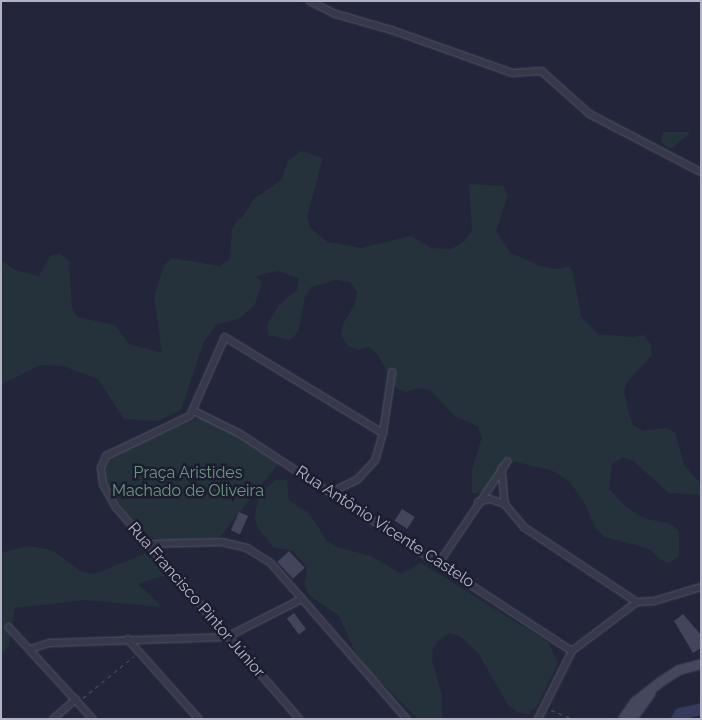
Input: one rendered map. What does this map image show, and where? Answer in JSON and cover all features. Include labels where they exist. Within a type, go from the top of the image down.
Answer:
[{"type":"street","points":[[310,1],[336,14],[392,30],[513,73],[542,71],[590,114],[701,172]]},
{"type":"street","points":[[194,411],[226,337],[384,434]]},
{"type":"street","points":[[332,492],[357,480],[375,461],[384,434],[392,373]]},
{"type":"street","name":"Rua Antônio Vicente Castelo","points":[[194,411],[239,433],[332,492],[572,651]]},
{"type":"street","name":"Rua Francisco Pintor Júnior","points":[[194,411],[190,416],[106,456],[103,463],[102,479],[109,497],[298,719]]},
{"type":"street","points":[[439,563],[478,502],[507,462]]},
{"type":"street","points":[[502,468],[505,504]]},
{"type":"street","points":[[478,502],[490,498],[505,504],[524,527],[637,602]]},
{"type":"street","points":[[148,544],[222,542],[247,548],[271,563],[407,719]]},
{"type":"street","points":[[538,719],[572,651],[637,602],[655,601],[701,587]]},
{"type":"street","points":[[31,649],[50,643],[227,637],[302,599]]},
{"type":"street","points":[[9,628],[31,649],[93,719]]},
{"type":"street","points":[[128,639],[200,719]]},
{"type":"street","points":[[623,719],[635,702],[659,683],[680,670],[701,664]]},
{"type":"street","points":[[632,719],[659,683]]},
{"type":"street","points":[[53,719],[78,701]]},
{"type":"path","points":[[78,701],[140,652]]},
{"type":"path","points":[[543,708],[573,719]]},
{"type":"green space","points":[[663,132],[689,132],[689,134],[671,149],[661,142]]},
{"type":"green space","points":[[301,151],[323,158],[307,217],[310,228],[328,242],[361,248],[411,236],[431,248],[451,249],[465,241],[472,230],[469,184],[503,186],[508,196],[496,231],[511,253],[540,266],[557,269],[569,266],[573,273],[581,317],[598,334],[633,337],[644,335],[651,345],[652,355],[628,381],[624,391],[633,425],[643,431],[665,428],[675,432],[684,465],[701,484],[701,495],[669,493],[633,461],[624,457],[612,464],[609,489],[626,507],[645,519],[670,523],[679,531],[679,557],[669,563],[659,559],[650,549],[605,537],[596,529],[584,502],[570,482],[551,470],[516,462],[505,465],[483,493],[472,493],[472,470],[482,437],[477,426],[455,416],[430,390],[418,388],[406,392],[396,388],[378,355],[369,347],[358,350],[348,346],[341,336],[343,324],[355,304],[357,292],[350,282],[336,280],[311,287],[305,296],[298,332],[290,340],[268,335],[267,325],[279,305],[297,290],[299,278],[278,271],[255,276],[262,282],[255,304],[239,319],[217,324],[204,342],[181,410],[158,421],[124,419],[98,379],[63,366],[40,365],[1,384],[1,260],[15,270],[39,276],[50,256],[60,254],[69,261],[72,307],[77,317],[115,325],[129,344],[162,353],[154,297],[164,265],[172,258],[220,266],[230,259],[232,230],[237,220],[242,218],[254,199],[281,180],[288,161]]},
{"type":"green space","name":"Praça Aristides Machado de Oliveira","points":[[200,417],[237,435],[279,463],[220,537],[165,541],[148,537],[113,496],[106,480],[106,466],[110,457]]},
{"type":"green space","points":[[275,480],[287,480],[289,501],[309,513],[327,541],[337,547],[371,556],[401,574],[421,563],[548,642],[558,663],[537,706],[528,714],[517,712],[508,705],[478,653],[461,637],[450,633],[440,639],[433,649],[432,660],[442,694],[442,718],[418,719],[366,667],[353,648],[339,616],[309,595],[304,585],[307,567],[293,551],[273,547],[258,528],[254,518],[259,496]]},
{"type":"green space","points":[[29,546],[52,550],[82,572],[95,574],[146,553],[165,575],[138,584],[162,607],[85,600],[15,608],[9,645],[1,655],[1,553]]},
{"type":"building","points":[[402,509],[415,517],[407,529],[395,521]]},
{"type":"building","points":[[239,512],[248,516],[240,534],[231,530]]},
{"type":"building","points":[[289,551],[305,568],[293,579],[277,562]]},
{"type":"building","points":[[294,613],[306,629],[299,634],[287,618]]},
{"type":"building","points":[[683,614],[701,635],[701,648],[693,653],[674,621]]},
{"type":"waterway","points":[[677,719],[680,714],[701,709]]}]
